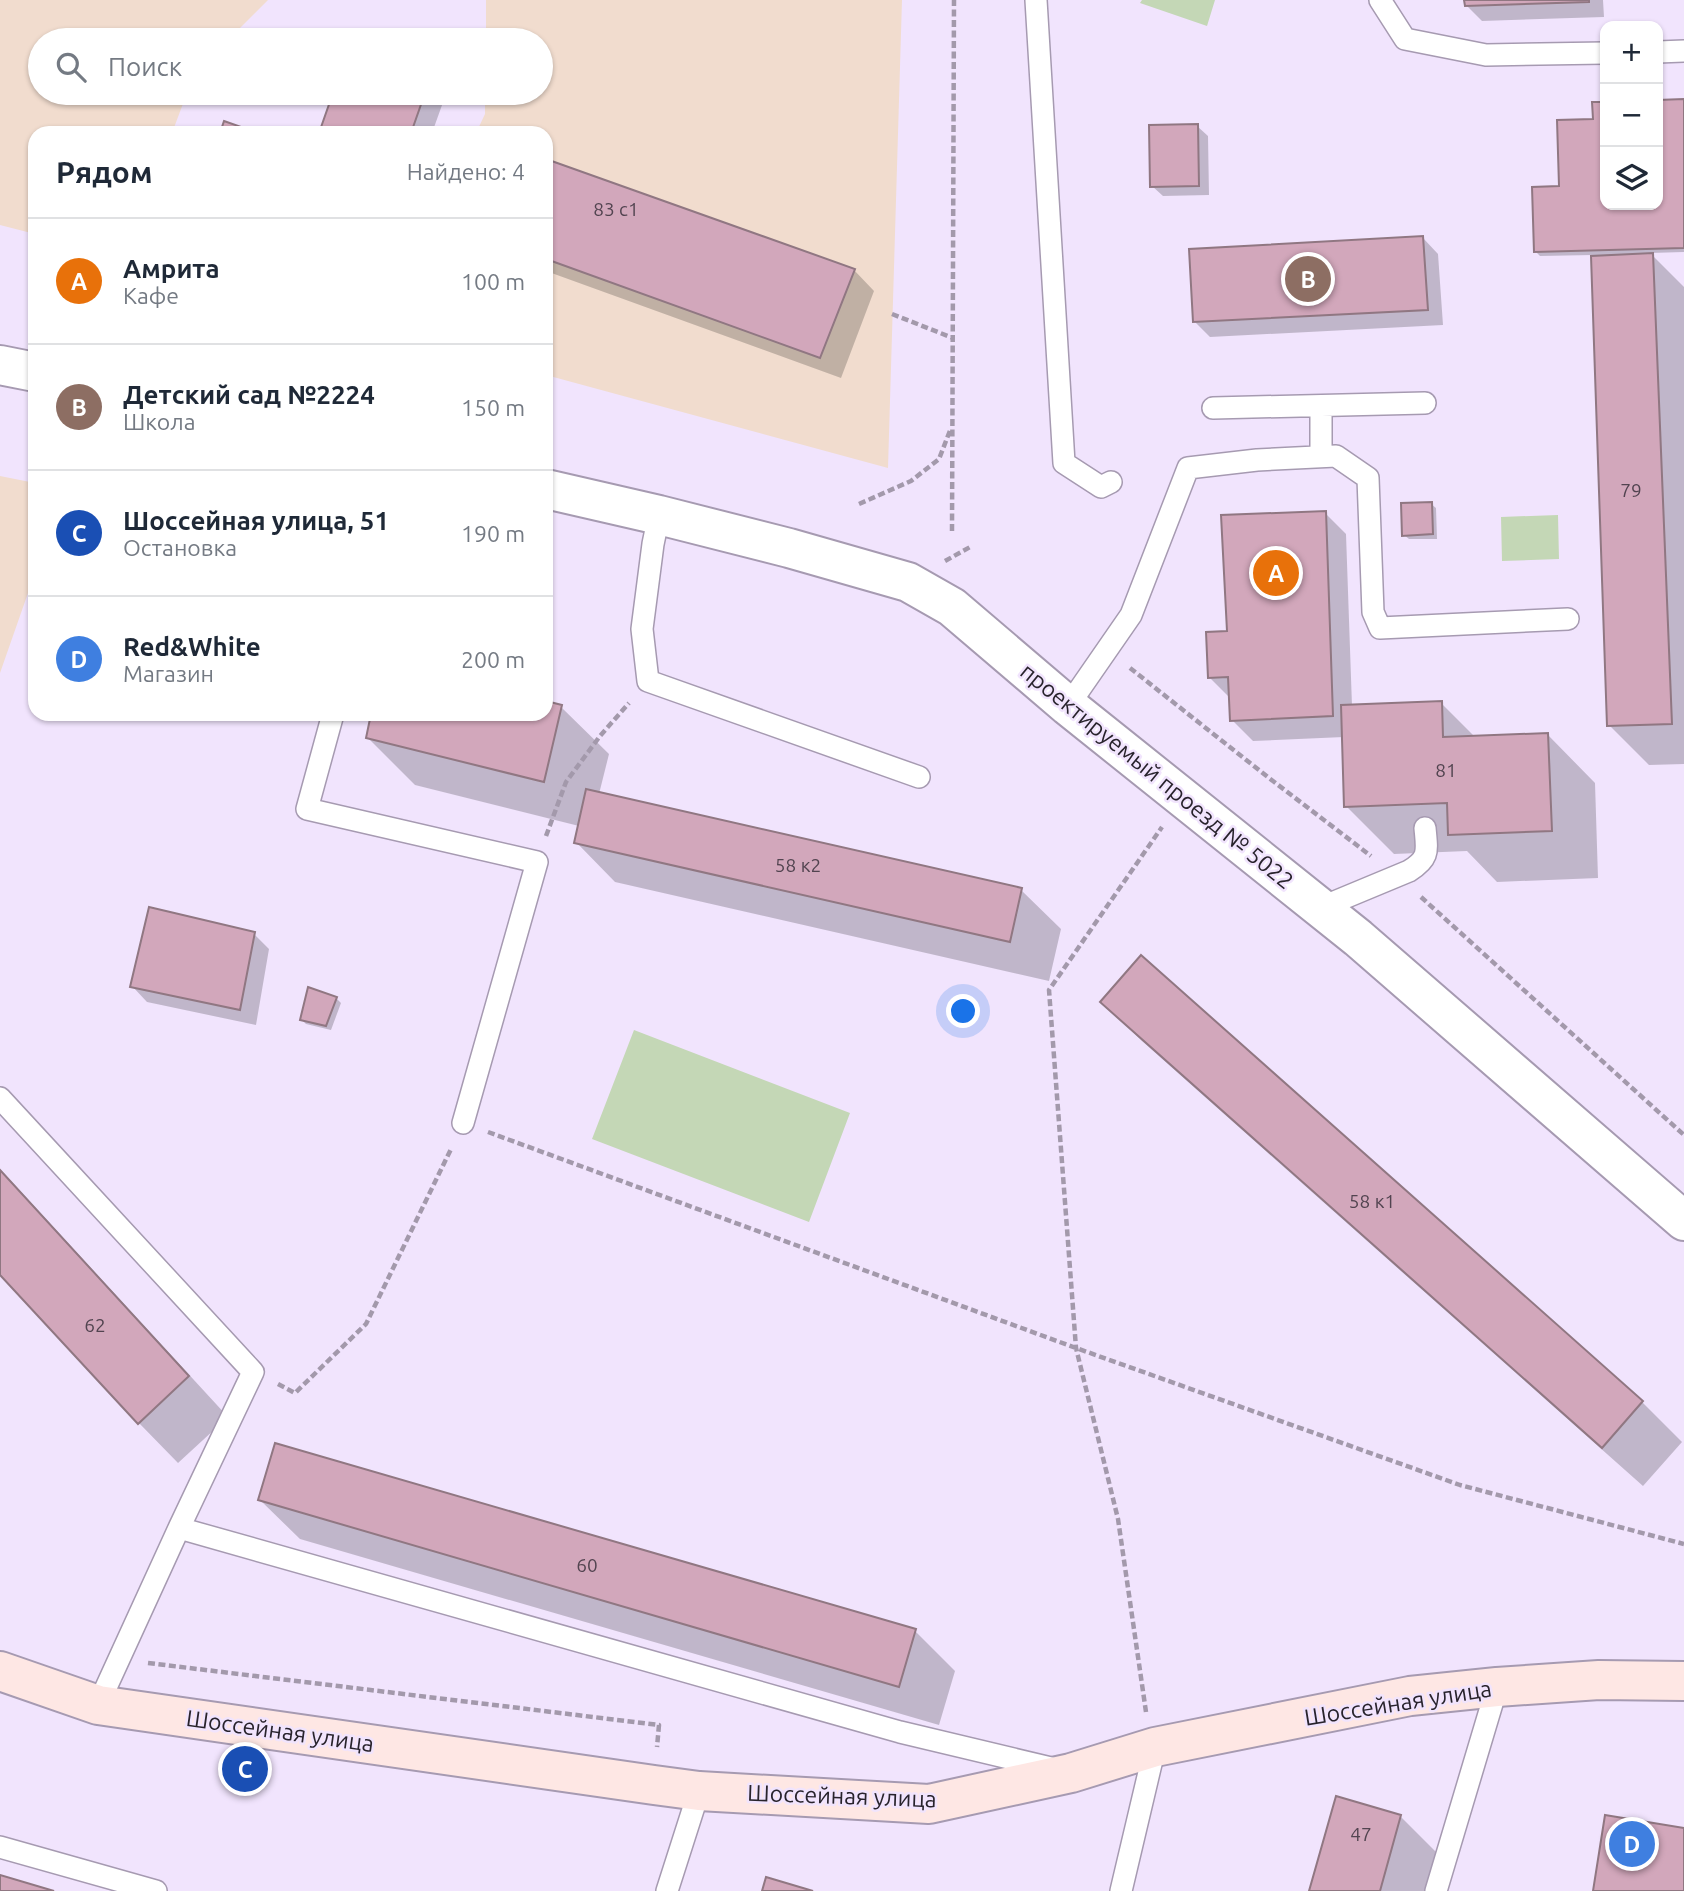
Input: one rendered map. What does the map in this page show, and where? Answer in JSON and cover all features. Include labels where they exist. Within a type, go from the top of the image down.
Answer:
[{"type":"main road","name":"Шоссейная улица","points":[[0,1671],[98,1705],[654,1785],[699,1791],[929,1804],[1071,1773],[1150,1730],[1497,1687],[1600,1680],[1684,1681]]},
{"type":"street","points":[[0,365],[28,371]]},
{"type":"street","name":"проектируемый проезд № 5022","points":[[553,491],[659,514],[913,584],[952,607],[1068,706],[1320,908],[1684,1221]]},
{"type":"lane","points":[[1036,0],[1064,463],[1101,487],[1111,482]]},
{"type":"lane","points":[[1380,0],[1405,39],[1486,55],[1600,53]]},
{"type":"lane","points":[[1663,52],[1684,51]]},
{"type":"lane","points":[[1213,408],[1425,403]]},
{"type":"lane","points":[[1321,406],[1321,456]]},
{"type":"lane","points":[[1068,706],[1131,615],[1188,468],[1257,460],[1336,456],[1368,478],[1373,612],[1380,628],[1568,619]]},
{"type":"lane","points":[[659,514],[642,629],[648,681],[919,777]]},
{"type":"lane","points":[[331,721],[307,809],[537,862],[463,1123]]},
{"type":"lane","points":[[1320,908],[1417,866],[1424,860],[1427,848],[1425,828]]},
{"type":"lane","points":[[0,1098],[253,1372],[98,1705]]},
{"type":"lane","points":[[179,1528],[900,1732],[1071,1773]]},
{"type":"lane","points":[[1436,1891],[1497,1687]]},
{"type":"lane","points":[[1121,1891],[1150,1730]]},
{"type":"lane","points":[[667,1891],[699,1791]]},
{"type":"lane","points":[[0,1847],[156,1891]]},
{"type":"path","points":[[953,531],[954,0]]},
{"type":"path","points":[[892,314],[953,338]]},
{"type":"path","points":[[859,504],[911,481],[939,459],[953,424]]},
{"type":"path","points":[[537,862],[566,782],[600,736],[648,681]]},
{"type":"path","points":[[1150,1730],[1118,1519],[1076,1348],[1049,990],[1182,797]]},
{"type":"path","points":[[295,1393],[366,1324],[463,1123],[1076,1348],[1460,1485],[1684,1544]]},
{"type":"path","points":[[119,1659],[659,1725],[654,1785]]},
{"type":"shaded area","points":[[0,0],[268,0],[240,28],[28,28],[28,105],[182,105],[175,126],[28,126],[28,232],[0,225]]},
{"type":"shaded area","points":[[486,0],[902,0],[888,468],[553,377],[553,126],[479,126],[485,114],[485,105],[553,105],[553,28],[486,28]]},
{"type":"shaded area","points":[[0,476],[28,482],[28,593],[0,673]]},
{"type":"green space","points":[[1142,0],[1215,0],[1207,26],[1140,3]]},
{"type":"green space","points":[[1558,515],[1559,559],[1502,561],[1501,517]]},
{"type":"green space","points":[[634,1030],[850,1113],[809,1222],[592,1139]]},
{"type":"building","points":[[1464,0],[1589,0],[1589,2],[1465,6]]},
{"type":"building","points":[[1684,99],[1684,248],[1534,252],[1532,187],[1559,186],[1557,120],[1593,119],[1592,102],[1600,102],[1600,210],[1663,210],[1663,100]]},
{"type":"building","points":[[329,105],[421,105],[413,126],[321,126]]},
{"type":"building","points":[[224,121],[238,126],[222,126]]},
{"type":"building","points":[[1198,124],[1199,186],[1150,187],[1149,125]]},
{"type":"building","points":[[553,161],[855,269],[820,358],[553,262]]},
{"type":"building","points":[[1423,236],[1428,310],[1193,322],[1189,249]]},
{"type":"building","points":[[1653,253],[1672,724],[1607,726],[1591,256]]},
{"type":"building","points":[[1432,502],[1433,534],[1402,536],[1401,503]]},
{"type":"building","points":[[1326,511],[1333,716],[1230,721],[1228,677],[1208,678],[1206,632],[1227,631],[1221,515]]},
{"type":"building","points":[[1442,701],[1443,737],[1548,733],[1552,831],[1448,835],[1447,803],[1344,807],[1341,705]]},
{"type":"building","points":[[553,703],[562,705],[544,782],[366,738],[370,721],[553,721]]},
{"type":"building","points":[[586,789],[1022,888],[1010,942],[574,843]]},
{"type":"building","points":[[149,907],[255,932],[240,1010],[130,987]]},
{"type":"building","points":[[1141,955],[1643,1401],[1602,1448],[1100,1002]]},
{"type":"building","points":[[308,987],[337,997],[326,1026],[300,1020]]},
{"type":"building","points":[[0,1170],[189,1376],[138,1424],[0,1275]]},
{"type":"building","points":[[275,1443],[916,1629],[899,1687],[258,1500]]},
{"type":"building","points":[[1336,1796],[1401,1815],[1380,1891],[1309,1891]]},
{"type":"building","points":[[1605,1815],[1684,1828],[1684,1891],[1593,1891]]},
{"type":"building","points":[[0,1875],[54,1891],[0,1891]]},
{"type":"building","points":[[766,1877],[813,1891],[762,1891]]},
{"type":"place","name":"Детский сад №2224","points":[[1308,279]]},
{"type":"place","name":"Амрита","points":[[1276,573]]},
{"type":"place","name":"Шоссейная улица, 51","points":[[245,1769]]},
{"type":"place","name":"Red&White","points":[[1632,1844]]}]
